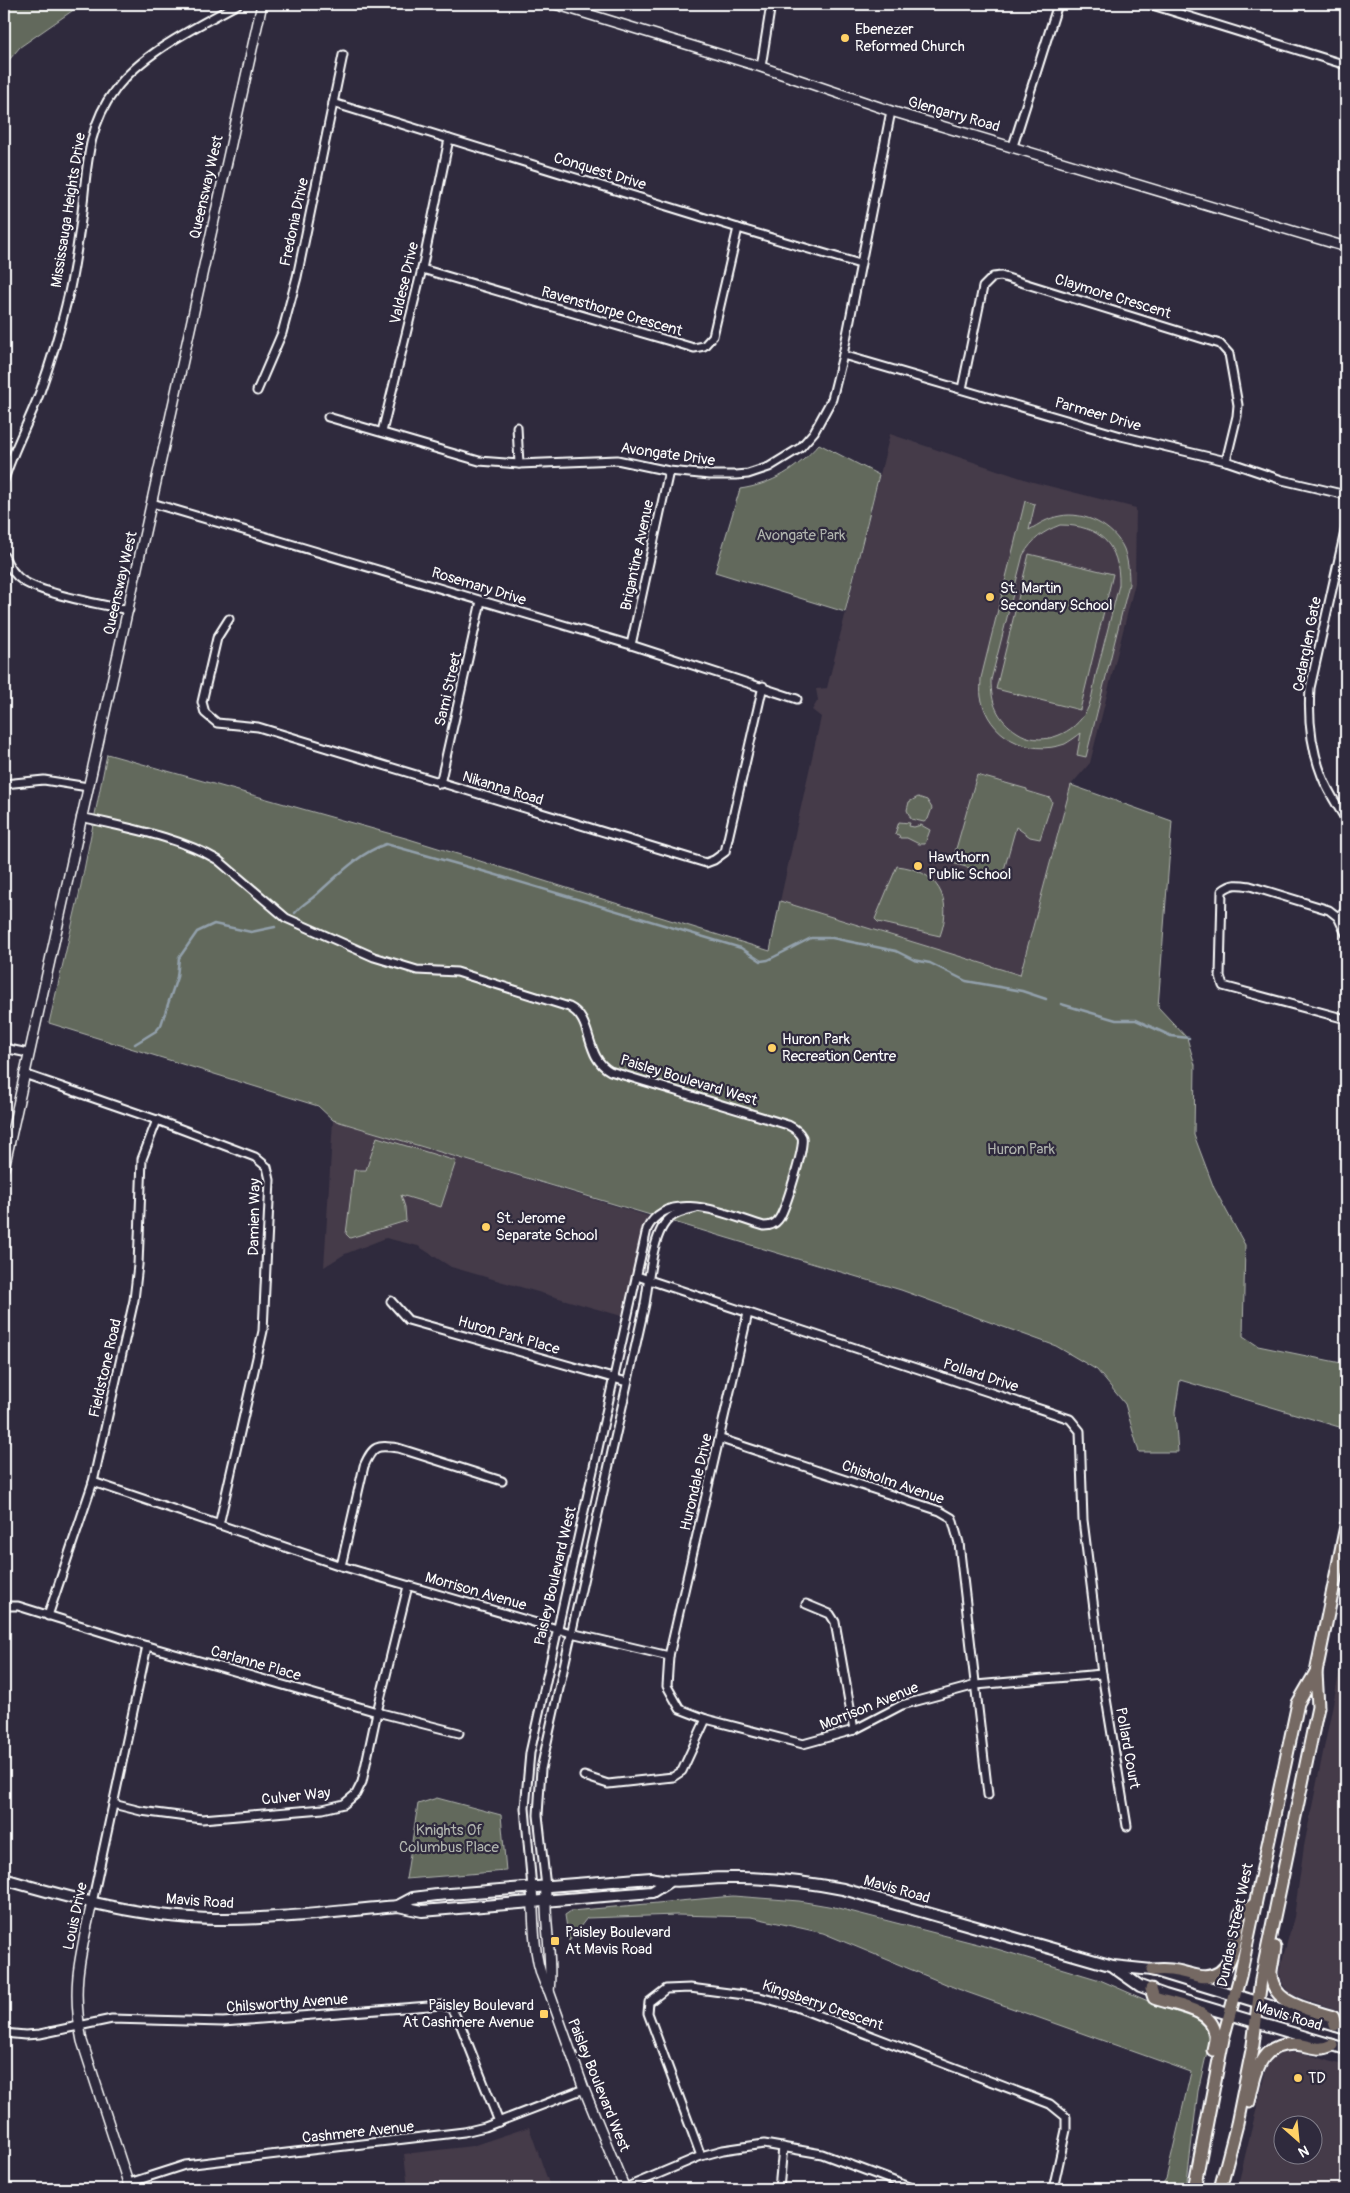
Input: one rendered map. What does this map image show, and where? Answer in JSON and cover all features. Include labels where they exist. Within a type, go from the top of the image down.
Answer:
[{"type":"main road","name":"Dundas Street West","points":[[1220,2189],[1237,2124],[1253,2045],[1258,2002],[1270,1937],[1318,1707],[1316,1672],[1346,1526]]},
{"type":"main road","name":"Dundas Street West","points":[[1194,2189],[1222,2039],[1235,1995],[1298,1703],[1316,1672]]},
{"type":"main road","name":"Mavis Road","points":[[398,1906],[413,1898],[651,1878],[668,1882],[727,1878],[814,1884],[844,1889],[1113,1966],[1152,1970],[1346,2029]]},
{"type":"main road","name":"Mavis Road","points":[[4,1879],[92,1903],[138,1911],[215,1919],[247,1919],[398,1906],[422,1912],[533,1903],[652,1892],[668,1882]]},
{"type":"main road","points":[[1152,1970],[1170,1968],[1204,1977],[1216,1975],[1231,1960],[1240,1914],[1255,1904]]},
{"type":"main road","points":[[1270,1937],[1275,1947],[1271,1972],[1273,1985],[1280,1996],[1295,2005],[1333,2017],[1334,2025]]},
{"type":"main road","name":"Mavis Road","points":[[1113,1966],[1140,1986],[1151,1990],[1346,2049]]},
{"type":"main road","points":[[1151,1990],[1154,1998],[1201,2014],[1209,2020],[1214,2028],[1215,2035],[1202,2112],[1207,2123]]},
{"type":"main road","points":[[1237,2124],[1246,2117],[1256,2074],[1262,2058],[1268,2052],[1289,2044],[1322,2050],[1332,2045]]},
{"type":"street","name":"Mississauga Heights Drive","points":[[4,480],[40,392],[67,305],[82,211],[84,178],[90,143],[100,115],[115,90],[134,69],[156,52],[238,4]]},
{"type":"street","name":"Queensway West","points":[[4,1168],[28,1053],[129,610],[203,262],[262,4]]},
{"type":"street","name":"Glengarry Road","points":[[555,4],[761,67],[891,110],[1346,247]]},
{"type":"street","points":[[761,67],[770,4]]},
{"type":"street","points":[[1013,146],[1058,4]]},
{"type":"street","points":[[1149,4],[1346,65]]},
{"type":"street","name":"Fredonia Drive","points":[[257,392],[282,334],[297,277],[343,54]]},
{"type":"street","name":"Conquest Drive","points":[[333,102],[860,264]]},
{"type":"street","name":"Avongate Drive","points":[[328,416],[479,461],[519,464],[617,460],[670,471],[710,475],[748,474],[769,467],[793,453],[814,432],[827,410],[843,355],[891,110]]},
{"type":"street","name":"Valdese Drive","points":[[382,432],[422,269],[449,139]]},
{"type":"street","name":"Ravensthorpe Crescent","points":[[422,269],[694,348],[704,346],[713,336],[738,228]]},
{"type":"street","name":"Claymore Crescent","points":[[962,389],[983,286],[993,278],[1001,276],[1220,344],[1229,354],[1238,405],[1226,461]]},
{"type":"street","name":"Parmeer Drive","points":[[843,355],[1121,436],[1226,461],[1282,480],[1346,496]]},
{"type":"street","points":[[517,427],[519,464]]},
{"type":"street","name":"Brigantine Avenue","points":[[631,645],[670,471]]},
{"type":"street","name":"Rosemary Drive","points":[[152,503],[631,645],[763,686],[797,699]]},
{"type":"street","name":"Cedarglen Gate","points":[[1346,527],[1312,679],[1309,712],[1316,756],[1322,777],[1346,820]]},
{"type":"street","points":[[4,556],[9,568],[22,580],[39,588],[129,610]]},
{"type":"street","name":"Sami Street","points":[[440,784],[482,601]]},
{"type":"street","name":"Nikanna Road","points":[[229,618],[217,638],[202,702],[208,718],[217,723],[258,727],[419,774],[440,784],[706,863],[725,852],[763,686]]},
{"type":"street","points":[[4,784],[44,780],[88,788]]},
{"type":"street","name":"Paisley Boulevard West","points":[[81,817],[188,846],[206,853],[218,860],[286,918],[374,957],[417,970],[454,972],[569,1007],[576,1011],[580,1017],[596,1059],[602,1067],[788,1125],[798,1131],[802,1140],[802,1150],[778,1220],[764,1226],[697,1208],[674,1206],[654,1218],[645,1234],[530,1753],[525,1789],[526,1831],[542,1981],[549,1991],[584,2090],[625,2188]]},
{"type":"street","points":[[1346,934],[1338,918],[1329,910],[1250,886],[1236,884],[1228,886],[1222,891],[1220,976],[1223,986],[1346,1020]]},
{"type":"street","points":[[1338,918],[1346,910]]},
{"type":"street","points":[[4,1048],[28,1053]]},
{"type":"street","name":"Damien Way","points":[[24,1074],[157,1120],[255,1157],[267,1167],[270,1180],[263,1331],[219,1524]]},
{"type":"street","name":"Fieldstone Road","points":[[48,1616],[92,1482],[134,1300],[138,1265],[142,1159],[157,1120]]},
{"type":"street","name":"Paisley Boulevard West","points":[[549,1991],[546,1887],[538,1815],[539,1782],[654,1252],[662,1226],[677,1214],[697,1208]]},
{"type":"street","name":"Pollard Drive","points":[[636,1276],[1070,1419],[1080,1431],[1084,1520],[1102,1674]]},
{"type":"street","name":"Huron Park Place","points":[[391,1301],[408,1320],[626,1382]]},
{"type":"street","name":"Hurondale Drive","points":[[669,1656],[721,1439],[748,1313]]},
{"type":"street","name":"Chisholm Avenue","points":[[721,1439],[940,1511],[952,1518],[959,1543],[976,1685]]},
{"type":"street","points":[[341,1566],[364,1466],[370,1452],[375,1448],[380,1446],[398,1448],[502,1482]]},
{"type":"street","name":"Morrison Avenue","points":[[92,1482],[341,1566],[571,1633],[669,1656],[667,1686],[680,1709],[706,1719],[803,1744],[854,1730],[902,1705],[976,1685],[1102,1674]]},
{"type":"street","name":"Culver Way","points":[[113,1804],[141,1811],[202,1819],[323,1809],[344,1804],[356,1794],[362,1782],[408,1586]]},
{"type":"street","points":[[806,1604],[830,1614],[835,1622],[854,1730]]},
{"type":"street","name":"Carlanne Place","points":[[4,1606],[18,1606],[146,1646],[377,1712],[458,1733]]},
{"type":"street","name":"Louis Drive","points":[[130,2186],[82,2042],[76,1986],[78,1967],[146,1646]]},
{"type":"street","name":"Pollard Court","points":[[1102,1674],[1128,1826]]},
{"type":"street","points":[[976,1685],[988,1795]]},
{"type":"street","points":[[584,1776],[608,1784],[673,1777],[682,1771],[706,1719]]},
{"type":"street","name":"Kingsberry Crescent","points":[[702,2156],[648,2013],[649,2002],[666,1989],[690,1988],[725,1991],[760,1997],[796,2007],[1050,2104],[1066,2117],[1066,2130],[1053,2189]]},
{"type":"street","name":"Chilsworthy Avenue","points":[[4,2033],[25,2036],[112,2019],[223,2022],[442,2005],[451,2008],[461,2026],[499,2122]]},
{"type":"street","name":"Cashmere Avenue","points":[[130,2186],[185,2164],[464,2132],[499,2122],[584,2090]]},
{"type":"street","points":[[625,2188],[702,2156],[723,2150],[764,2144],[822,2154],[915,2189]]},
{"type":"street","points":[[779,2189],[783,2147]]},
{"type":"shaded area","points":[[890,434],[1033,482],[1136,508],[1135,583],[1090,763],[1071,785],[1020,975],[780,901],[821,717],[812,710],[818,700],[816,689],[827,688]]},
{"type":"shaded area","name":"St. Jerome Separate School","points":[[333,1120],[648,1216],[639,1243],[625,1317],[451,1267],[418,1246],[386,1238],[345,1254],[324,1267]]},
{"type":"shaded area","points":[[1346,1640],[1346,2013],[1290,1994],[1283,1985],[1279,1972],[1294,1917],[1304,1846]]},
{"type":"shaded area","points":[[1285,2052],[1303,2053],[1346,2066],[1346,2189],[1237,2189],[1267,2065],[1275,2056]]},
{"type":"shaded area","points":[[529,2127],[551,2189],[408,2189],[404,2154],[472,2146]]},
{"type":"green space","points":[[4,4],[82,4],[20,47],[4,66]]},
{"type":"green space","name":"Avongate Park","points":[[819,444],[879,475],[845,612],[715,572],[740,489],[752,487],[784,474],[802,461]]},
{"type":"green space","points":[[1025,501],[1035,504],[1029,530],[1052,518],[1069,515],[1088,518],[1106,527],[1113,533],[1124,549],[1128,566],[1129,584],[1086,757],[1077,755],[1081,733],[1065,744],[1037,748],[1012,740],[1001,732],[992,723],[985,711],[981,697],[981,678]],"holes":[[[1060,525],[1074,526],[1097,533],[1105,540],[1116,559],[1119,585],[1087,711],[1071,729],[1062,734],[1044,739],[1035,739],[1017,732],[1004,722],[996,710],[992,696],[991,680],[1023,555],[1034,540],[1048,530]]]},
{"type":"green space","points":[[1029,554],[1113,574],[1080,710],[996,689]]},
{"type":"green space","name":"Huron Park","points":[[107,754],[409,839],[770,951],[780,901],[1020,975],[1071,785],[1172,821],[1158,1007],[1187,1038],[1195,1065],[1194,1135],[1214,1188],[1245,1245],[1243,1336],[1258,1346],[1346,1364],[1346,1429],[1180,1380],[1175,1412],[1178,1452],[1139,1452],[1125,1404],[1097,1370],[1056,1346],[901,1290],[333,1120],[318,1106],[49,1023],[79,895]]},
{"type":"green space","points":[[977,775],[1027,789],[1027,791],[1050,798],[1052,802],[1040,839],[1030,837],[1016,827],[1002,877],[952,863]]},
{"type":"green space","points":[[918,797],[927,800],[932,808],[928,819],[924,822],[911,819],[907,810],[909,802]]},
{"type":"green space","points":[[899,822],[910,823],[909,826],[914,827],[921,825],[930,830],[925,844],[919,844],[907,838],[900,838],[899,835],[895,834]]},
{"type":"green space","points":[[897,866],[923,873],[939,888],[945,910],[940,936],[878,922],[875,919]]},
{"type":"green space","points":[[377,1137],[456,1161],[441,1207],[401,1195],[405,1207],[406,1221],[350,1238],[346,1234],[354,1170],[366,1170]]},
{"type":"green space","name":"Knights Of Columbus Place","points":[[437,1798],[501,1815],[506,1871],[406,1879],[418,1804]]},
{"type":"green space","points":[[733,1896],[799,1901],[834,1907],[997,1949],[1100,1980],[1164,2008],[1198,2019],[1206,2029],[1209,2043],[1198,2091],[1186,2189],[1159,2189],[1166,2179],[1191,2072],[958,1989],[823,1933],[751,1917],[677,1915],[587,1918],[569,1941],[565,1915],[571,1911]]},
{"type":"waterway","points":[[295,913],[358,859],[386,844],[741,948],[761,961],[768,960],[811,938],[832,938],[896,951],[914,960],[930,963],[966,981],[1022,991],[1046,999]]},
{"type":"waterway","points":[[135,1044],[156,1031],[161,1025],[177,977],[179,958],[197,932],[214,924],[251,932],[275,927]]},
{"type":"waterway","points":[[1061,1004],[1116,1020],[1136,1020],[1171,1036],[1189,1038]]},
{"type":"place","name":"Ebenezer Reformed Church","points":[[845,38]]},
{"type":"place","name":"St. Martin Secondary School","points":[[990,597]]},
{"type":"place","name":"Hawthorn Public School","points":[[918,866]]},
{"type":"place","name":"Huron Park Recreation Centre","points":[[772,1048]]},
{"type":"place","name":"St. Jerome Separate School","points":[[486,1227]]},
{"type":"place","name":"Paisley Boulevard At Mavis Road","points":[[555,1941]]},
{"type":"place","name":"Paisley Boulevard At Cashmere Avenue","points":[[544,2014]]},
{"type":"place","name":"TD","points":[[1298,2078]]}]
